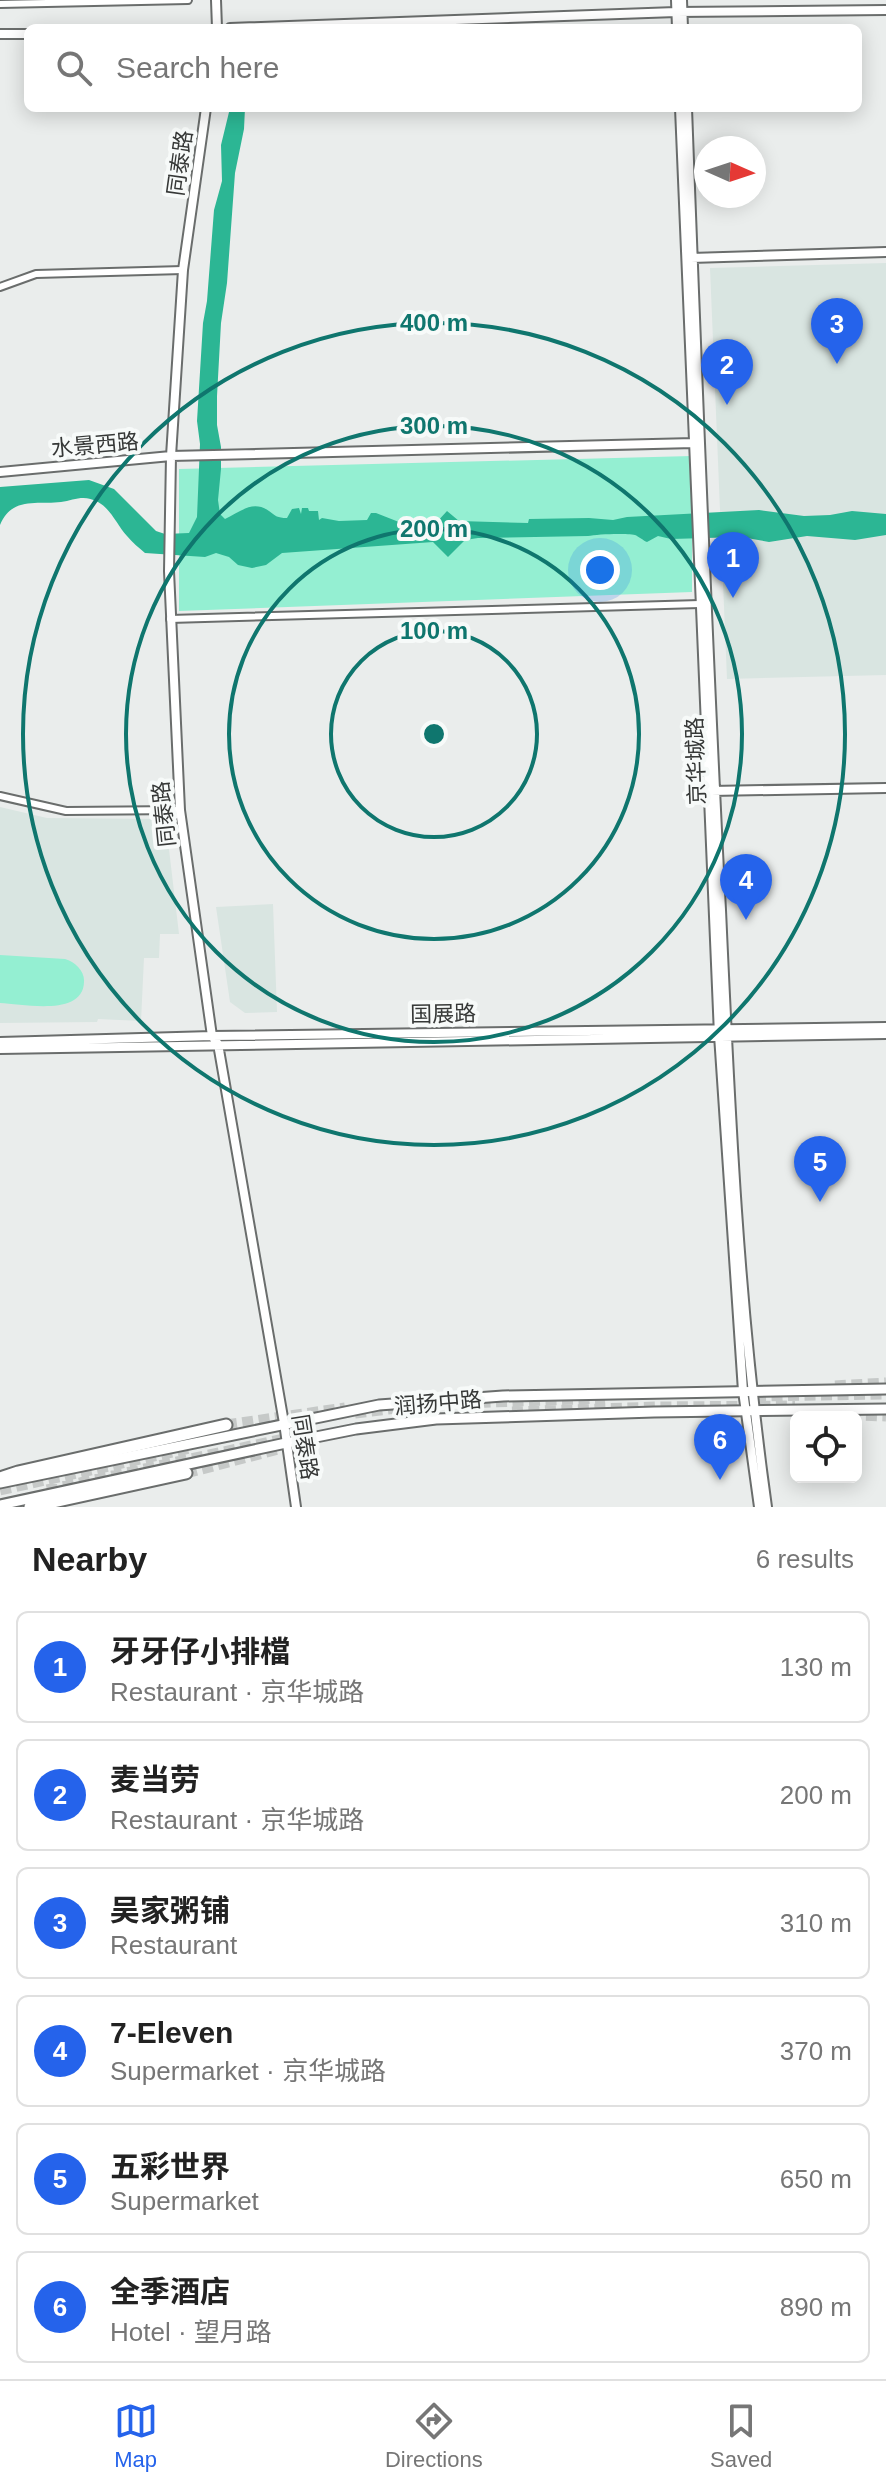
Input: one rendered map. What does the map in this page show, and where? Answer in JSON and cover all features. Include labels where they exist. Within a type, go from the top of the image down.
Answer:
[{"type":"highway","points":[[0,1481],[18,1472],[226,1425]]},
{"type":"highway","points":[[30,1507],[186,1473]]},
{"type":"main road","name":"润扬中路","points":[[0,1481],[379,1405],[503,1396],[886,1389]]},
{"type":"main road","name":"润扬中路","points":[[0,1505],[356,1429],[436,1419],[886,1409]]},
{"type":"street","points":[[0,4],[188,0]]},
{"type":"street","points":[[216,0],[217,24]]},
{"type":"street","points":[[676,0],[682,24]]},
{"type":"street","points":[[678,24],[682,0]]},
{"type":"street","points":[[348,24],[680,12],[886,10]]},
{"type":"street","points":[[0,34],[24,34]]},
{"type":"street","name":"同泰路","points":[[205,112],[183,270],[171,456],[170,619],[180,810],[215,1040],[284,1423],[296,1507]]},
{"type":"street","name":"京华城路","points":[[680,112],[711,791]]},
{"type":"street","name":"京华城路","points":[[687,112],[694,443],[700,496]]},
{"type":"street","points":[[689,258],[886,252]]},
{"type":"street","points":[[0,287],[36,274],[183,270]]},
{"type":"street","name":"水景西路","points":[[0,472],[194,455],[694,443]]},
{"type":"street","name":"京华城路","points":[[702,550],[700,604],[723,1032],[749,1411]]},
{"type":"street","points":[[170,619],[700,604]]},
{"type":"street","points":[[711,791],[886,788]]},
{"type":"street","points":[[0,796],[66,811],[180,810]]},
{"type":"street","name":"国展路","points":[[0,1042],[886,1027]]},
{"type":"street","name":"国展路","points":[[723,1032],[886,1034]]},
{"type":"street","name":"国展路","points":[[0,1049],[215,1040]]},
{"type":"street","points":[[749,1411],[759,1507]]},
{"type":"street","points":[[749,1411],[767,1507]]},
{"type":"shaded area","points":[[229,112],[245,112],[235,173],[217,396],[221,447],[218,500],[220,514],[225,519],[257,506],[281,518],[287,518],[292,509],[299,508],[301,514],[302,508],[308,508],[309,511],[318,511],[319,520],[367,520],[371,513],[376,513],[404,524],[436,523],[447,511],[459,521],[528,523],[529,519],[613,520],[759,510],[804,516],[852,511],[886,514],[886,535],[855,540],[807,536],[769,542],[741,537],[671,539],[658,536],[647,542],[635,535],[619,534],[478,538],[465,540],[448,557],[433,542],[282,553],[266,565],[252,568],[238,565],[229,557],[216,553],[205,557],[145,553],[127,536],[107,509],[88,498],[19,506],[5,516],[0,525],[0,487],[89,480],[114,489],[156,531],[165,534],[189,533],[197,517],[200,444],[197,421],[203,323],[214,210],[222,181],[221,145]]},
{"type":"shaded area","points":[[886,263],[886,675],[727,679],[710,268]]},
{"type":"shaded area","points":[[692,456],[692,592],[179,611],[179,469]]},
{"type":"shaded area","points":[[0,807],[47,818],[161,819],[166,824],[179,934],[160,934],[159,958],[144,958],[141,1021],[98,1019],[97,1022],[0,1023]]},
{"type":"shaded area","points":[[273,904],[277,1012],[245,1013],[230,1002],[216,907]]},
{"type":"shaded area","points":[[0,955],[69,960],[83,974],[81,993],[74,1000],[50,1006],[0,1003]]},
{"type":"tunnel","points":[[835,1386],[886,1383]]},
{"type":"tunnel","points":[[755,1396],[886,1394]]},
{"type":"tunnel","points":[[463,1403],[605,1398]]},
{"type":"tunnel","points":[[355,1413],[414,1406]]},
{"type":"tunnel","points":[[512,1412],[795,1406]]},
{"type":"tunnel","points":[[226,1425],[345,1408]]},
{"type":"tunnel","points":[[862,1415],[886,1416]]},
{"type":"tunnel","points":[[47,1490],[293,1437]]},
{"type":"tunnel","points":[[0,1490],[190,1448]]},
{"type":"tunnel","points":[[186,1473],[278,1449]]},
{"type":"place","name":"吴家粥铺","points":[[837,364]]},
{"type":"place","name":"麦当劳","points":[[727,405]]},
{"type":"place","name":"牙牙仔小排檔","points":[[733,598]]},
{"type":"place","name":"7-Eleven","points":[[746,920]]},
{"type":"place","name":"五彩世界","points":[[820,1202]]},
{"type":"place","name":"全季酒店","points":[[720,1480]]}]
